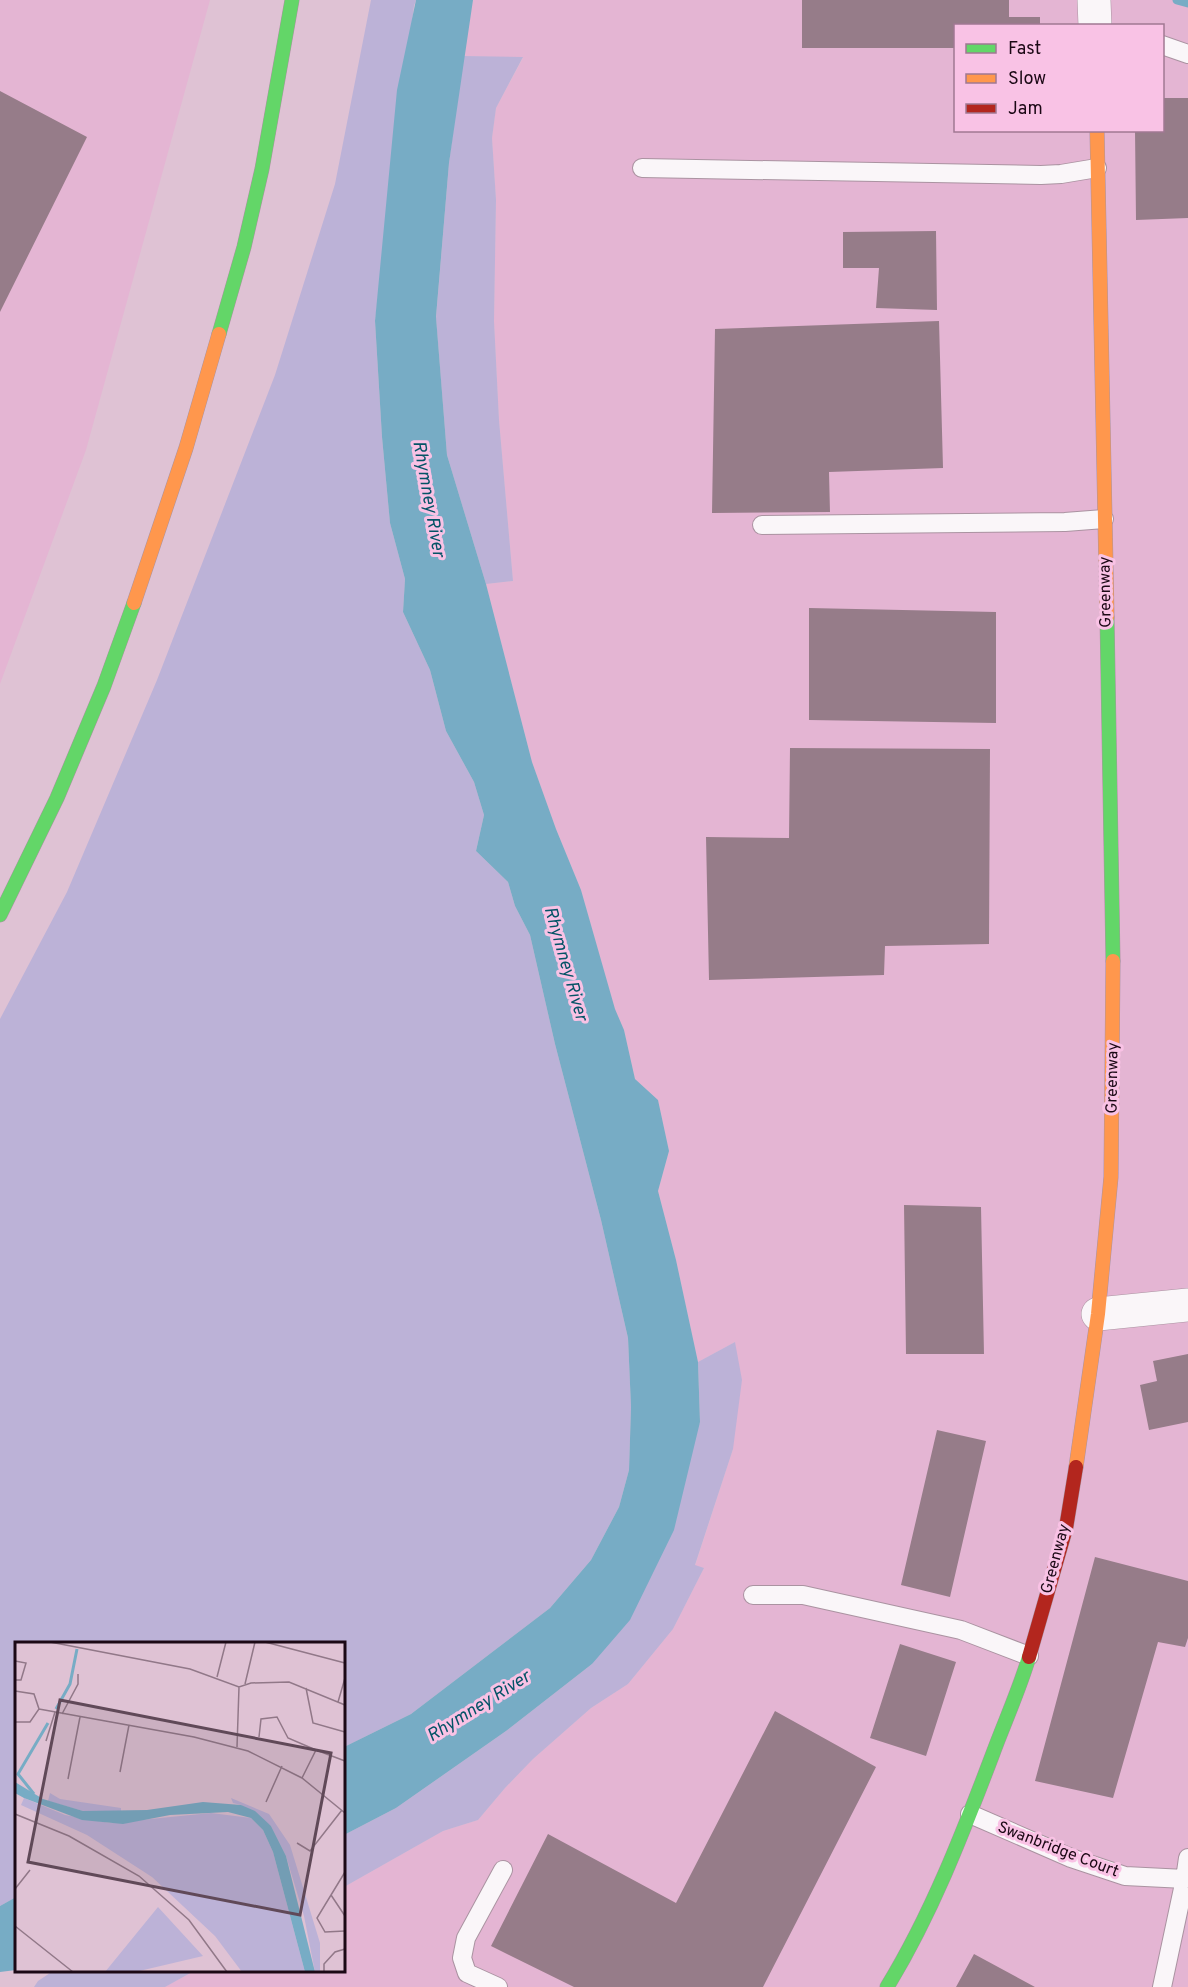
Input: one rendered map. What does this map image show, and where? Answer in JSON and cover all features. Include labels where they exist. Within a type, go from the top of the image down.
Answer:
[{"type":"street","points":[[0,915],[57,798],[104,686],[152,556],[186,448],[249,225],[276,100],[292,0]]},
{"type":"street","points":[[1094,0],[1095,24]]},
{"type":"street","name":"Greenway","points":[[887,1987],[903,1961],[940,1884],[970,1814],[1029,1656],[1066,1528],[1088,1398],[1098,1314],[1111,1177],[1114,997],[1096,132]]},
{"type":"street","points":[[1098,1314],[1188,1305]]},
{"type":"lane","points":[[1164,46],[1188,54]]},
{"type":"lane","points":[[642,168],[1041,175],[1097,168]]},
{"type":"lane","points":[[762,525],[1065,522],[1104,519]]},
{"type":"lane","points":[[753,1594],[802,1595],[962,1630],[1029,1656]]},
{"type":"lane","name":"Swanbridge Court","points":[[970,1814],[1071,1858],[1125,1876],[1185,1879]]},
{"type":"lane","points":[[1162,1987],[1188,1858]]},
{"type":"lane","points":[[498,1987],[467,1973],[462,1958],[466,1938],[503,1870]]},
{"type":"shaded area","points":[[0,0],[210,0],[86,450],[0,684]]},
{"type":"shaded area","points":[[371,0],[416,0],[375,321],[390,523],[405,579],[403,612],[430,670],[446,731],[474,782],[484,815],[476,851],[508,882],[515,906],[530,935],[628,1338],[631,1407],[629,1470],[619,1507],[591,1560],[550,1608],[411,1714],[345,1747],[345,1642],[15,1642],[15,1898],[0,1906],[0,1019],[67,892],[157,680],[275,375],[335,184]]},
{"type":"shaded area","points":[[473,0],[1188,0],[1188,1987],[165,1987],[192,1972],[345,1972],[345,1886],[443,1831],[478,1820],[533,1759],[591,1708],[628,1684],[673,1629],[704,1568],[695,1566],[733,1449],[735,1342],[698,1362],[676,1260],[658,1191],[669,1151],[658,1100],[635,1079],[624,1030],[615,1010],[581,890],[532,762],[486,584],[513,581],[499,420],[494,321],[496,200],[492,138],[496,108],[523,58],[463,56]]},
{"type":"shaded area","points":[[463,56],[523,57],[496,108],[492,138],[496,200],[494,321],[499,420],[513,581],[486,584],[447,455],[436,318],[449,163]]},
{"type":"shaded area","points":[[735,1342],[742,1380],[733,1449],[695,1565],[704,1568],[673,1629],[628,1684],[591,1708],[533,1759],[478,1820],[443,1831],[345,1886],[345,1834],[396,1808],[506,1731],[592,1664],[700,1422],[698,1362]]},
{"type":"shaded area","points":[[52,1972],[192,1972],[165,1987],[34,1987],[38,1981]]},
{"type":"water","name":"Rhymney River","points":[[416,0],[473,0],[449,163],[436,317],[447,455],[486,584],[532,762],[581,890],[615,1009],[624,1030],[635,1079],[658,1100],[669,1151],[658,1191],[676,1260],[698,1362],[700,1422],[674,1530],[630,1620],[592,1664],[506,1731],[396,1808],[345,1834],[345,1747],[411,1714],[550,1608],[591,1560],[619,1507],[629,1470],[631,1407],[628,1338],[530,935],[515,906],[508,882],[476,851],[484,815],[474,782],[446,731],[430,670],[403,612],[405,579],[390,523],[375,321],[397,90]]},
{"type":"water","points":[[15,1898],[15,1970],[0,1972],[0,1906]]},
{"type":"building","points":[[802,0],[1009,0],[1009,17],[1040,17],[1040,24],[954,24],[954,48],[802,48]]},
{"type":"building","points":[[0,91],[87,137],[0,312]]},
{"type":"building","points":[[1164,98],[1188,98],[1188,218],[1136,220],[1135,132],[1164,132]]},
{"type":"building","points":[[936,231],[937,310],[876,308],[879,268],[843,268],[843,232]]},
{"type":"building","points":[[939,321],[943,468],[829,472],[830,512],[712,513],[715,329]]},
{"type":"building","points":[[809,608],[996,612],[996,723],[809,720]]},
{"type":"building","points":[[790,748],[990,749],[989,944],[885,946],[884,975],[709,980],[706,837],[789,838]]},
{"type":"building","points":[[904,1205],[981,1207],[984,1354],[906,1354]]},
{"type":"building","points":[[1188,1354],[1188,1422],[1149,1430],[1140,1385],[1157,1381],[1153,1361]]},
{"type":"building","points":[[937,1430],[986,1441],[950,1597],[901,1585]]},
{"type":"building","points":[[1095,1557],[1188,1581],[1188,1638],[1185,1647],[1158,1642],[1113,1798],[1035,1781]]},
{"type":"building","points":[[900,1644],[956,1662],[926,1756],[870,1738]]},
{"type":"building","points":[[775,1711],[876,1767],[763,1987],[574,1987],[491,1946],[548,1834],[676,1903]]},
{"type":"building","points":[[974,1954],[1035,1987],[956,1987]]},
{"type":"waterway","points":[[1177,0],[1188,3]]},
{"type":"traffic: fast","points":[[219,334],[244,247],[262,169],[292,0]]},
{"type":"traffic: fast","points":[[0,915],[57,798],[104,686],[134,603]]},
{"type":"traffic: fast","points":[[1107,617],[1113,961]]},
{"type":"traffic: fast","points":[[887,1987],[918,1932],[945,1874],[1029,1657]]},
{"type":"traffic: slow","points":[[1097,132],[1107,617]]},
{"type":"traffic: slow","points":[[134,603],[186,448],[219,334]]},
{"type":"traffic: slow","points":[[1076,1467],[1098,1314],[1111,1177],[1113,961]]},
{"type":"traffic: jam","points":[[1029,1657],[1066,1528],[1076,1467]]}]
